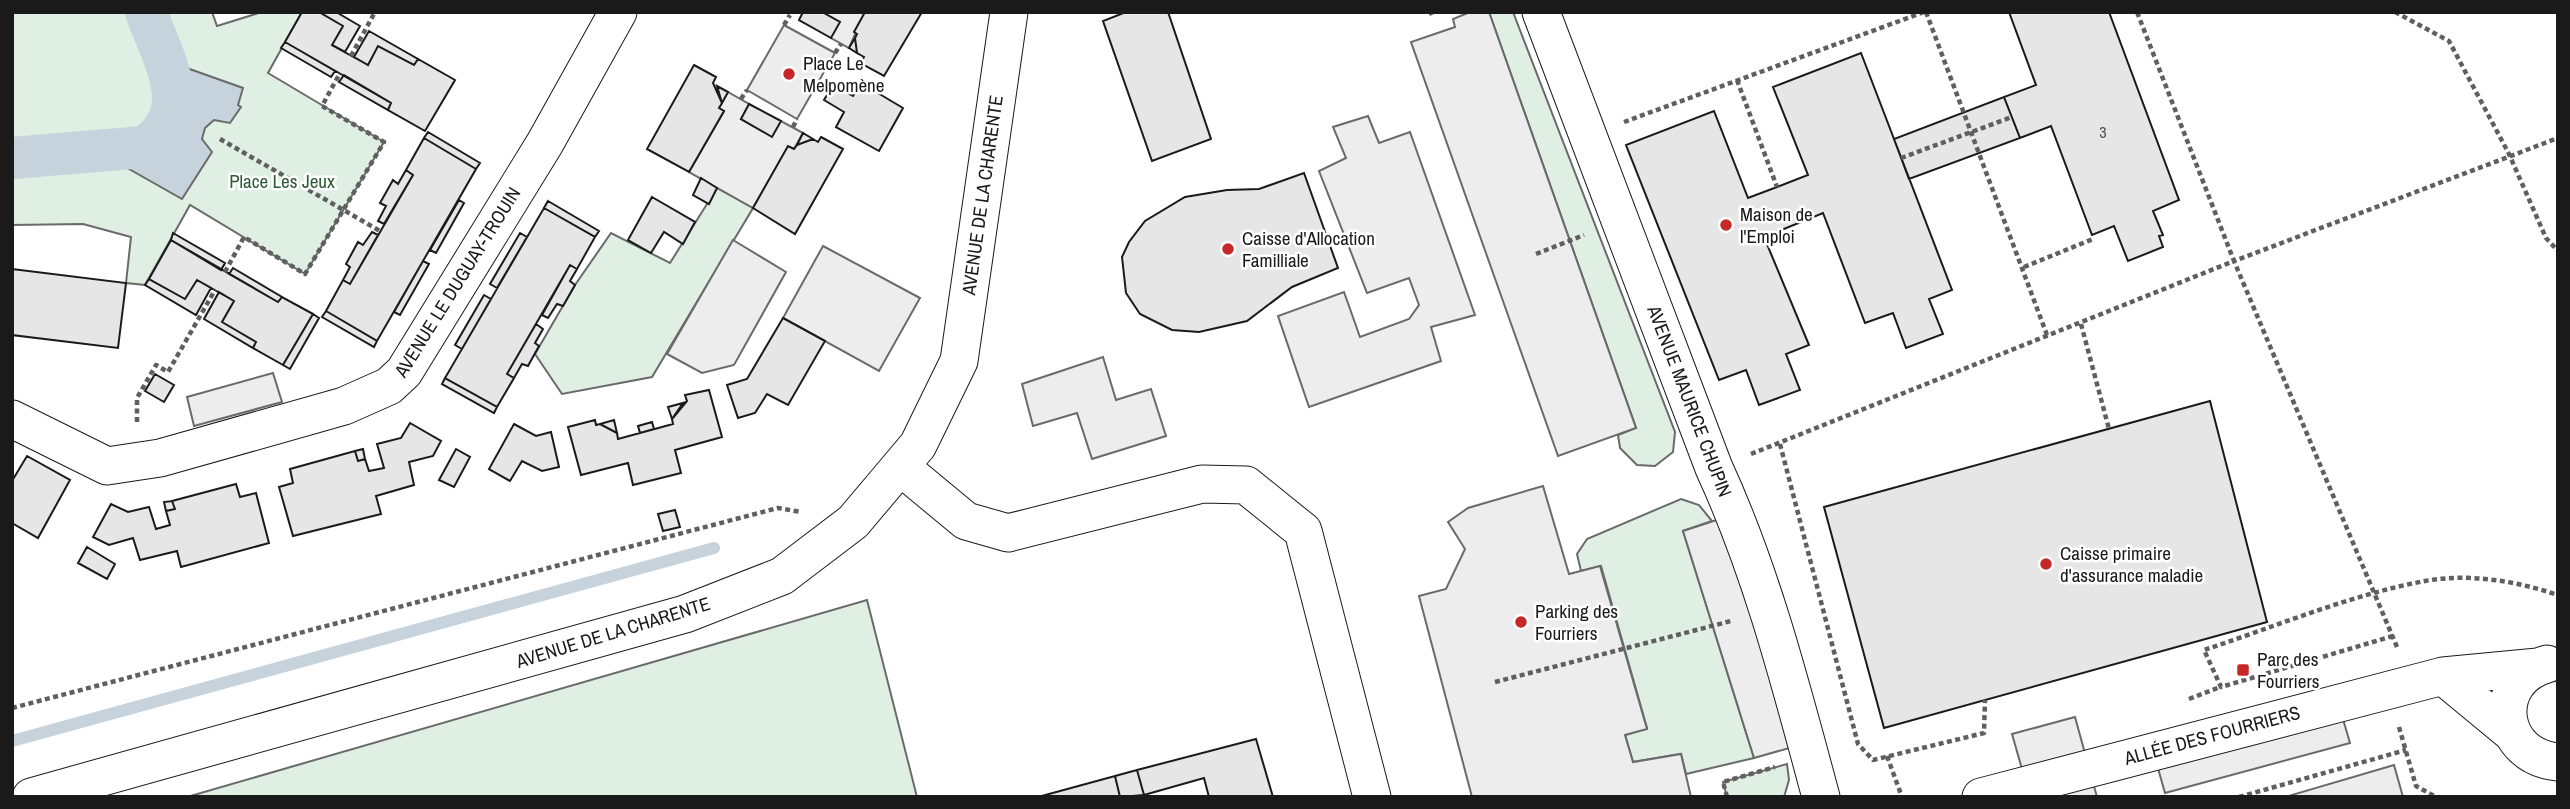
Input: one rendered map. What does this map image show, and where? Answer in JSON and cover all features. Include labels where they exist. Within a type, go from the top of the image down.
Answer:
[{"type":"street","name":"AVENUE LE DUGUAY-TROUIN","points":[[12,419],[107,466],[160,458],[344,406],[389,386],[404,372],[545,144],[618,12]]},
{"type":"street","name":"AVENUE DE LA CHARENTE","points":[[31,797],[685,614],[782,576],[853,522],[902,468],[918,445],[959,361],[1009,12]]},
{"type":"street","name":"AVENUE MAURICE CHUPIN","points":[[1541,12],[1714,468],[1735,513],[1768,611],[1821,797]]},
{"type":"street","points":[[902,468],[966,521],[1008,533],[1202,484],[1246,485],[1303,531],[1372,797]]},
{"type":"street","points":[[2512,733],[2508,718],[2508,701],[2514,687],[2548,665]]},
{"type":"street","name":"ALLÉE DES FOURRIERS","points":[[1981,797],[2415,683],[2548,665]]},
{"type":"street","points":[[2415,683],[2512,733],[2531,755],[2558,762]]},
{"type":"path","points":[[351,56],[375,12]]},
{"type":"path","points":[[1588,136],[1925,12],[1973,131],[2047,335]]},
{"type":"path","points":[[2137,12],[2234,261],[2374,594],[2415,683],[2406,750],[2416,786],[2436,797]]},
{"type":"path","points":[[2395,12],[2449,41],[2509,154],[2546,238],[2558,251]]},
{"type":"path","points":[[784,25],[790,15]]},
{"type":"path","points":[[835,54],[841,44]]},
{"type":"path","points":[[225,272],[244,237],[305,274],[384,142],[322,106],[340,74]]},
{"type":"path","points":[[1737,80],[1777,187]]},
{"type":"path","points":[[741,99],[747,90]]},
{"type":"path","points":[[1901,158],[2012,117]]},
{"type":"path","points":[[793,127],[797,120]]},
{"type":"path","points":[[1714,468],[1780,444],[2234,261],[2509,154],[2558,138]]},
{"type":"path","points":[[220,139],[380,230]]},
{"type":"path","points":[[1536,254],[1620,221]]},
{"type":"path","points":[[2024,267],[2093,239]]},
{"type":"path","points":[[136,462],[137,398],[156,365],[168,372],[215,290]]},
{"type":"path","points":[[2081,324],[2109,429]]},
{"type":"path","points":[[1780,444],[1858,744],[1873,760],[1984,733],[1985,700]]},
{"type":"path","points":[[12,708],[778,508],[853,522]]},
{"type":"path","points":[[2393,636],[2221,687],[2204,650],[2374,594],[2426,580],[2469,578],[2528,585],[2558,595]]},
{"type":"path","points":[[1495,682],[1820,598]]},
{"type":"path","points":[[2239,797],[2406,750]]},
{"type":"path","points":[[1887,756],[1902,797]]},
{"type":"green space","name":"Place Les Jeux","points":[[12,12],[212,12],[217,26],[262,12],[302,12],[268,73],[384,142],[305,274],[190,205],[145,285],[126,283],[131,237],[83,224],[12,225]]},
{"type":"green space","points":[[1489,12],[1513,12],[1675,432],[1673,452],[1655,466],[1637,465],[1620,448],[1618,435],[1636,428]]},
{"type":"green space","points":[[717,188],[753,208],[652,377],[562,394],[535,354],[575,285],[611,233],[670,263]]},
{"type":"green space","points":[[1681,499],[1699,505],[1712,521],[1683,531],[1754,758],[1686,774],[1681,754],[1633,762],[1625,735],[1647,728],[1601,566],[1581,571],[1577,554],[1587,539]]},
{"type":"green space","points":[[867,600],[917,797],[187,797]]},
{"type":"green space","points":[[1787,764],[1789,780],[1784,797],[1727,797],[1723,782]]},
{"type":"shaded area","points":[[822,12],[865,12],[849,48],[831,38]]},
{"type":"shaded area","points":[[1470,12],[1489,12],[1636,428],[1558,456],[1411,42],[1455,27],[1453,19]]},
{"type":"shaded area","name":"Place Le Melpomène","points":[[784,25],[835,53],[797,119],[747,90]]},
{"type":"shaded area","points":[[153,56],[243,88],[238,105],[241,107],[230,123],[214,120],[205,128],[202,139],[212,152],[182,199],[85,144],[123,135],[150,121],[161,96]]},
{"type":"shaded area","points":[[728,92],[749,104],[741,119],[772,136],[781,121],[803,133],[794,149],[788,147],[753,208],[689,172],[724,111],[719,108]]},
{"type":"shaded area","points":[[1368,116],[1379,143],[1410,132],[1475,315],[1431,327],[1441,361],[1309,407],[1278,316],[1344,292],[1360,337],[1409,319],[1419,305],[1409,278],[1367,293],[1319,171],[1346,158],[1333,127]]},
{"type":"shaded area","points":[[733,240],[786,272],[734,365],[702,373],[667,354]]},
{"type":"shaded area","points":[[823,246],[920,298],[879,371],[783,318]]},
{"type":"shaded area","points":[[1103,357],[1116,400],[1151,389],[1166,436],[1092,459],[1077,413],[1033,426],[1022,384]]},
{"type":"shaded area","points":[[273,373],[282,402],[194,426],[187,397]]},
{"type":"shaded area","name":"Parking des Fourriers","points":[[1543,486],[1569,574],[1600,566],[1647,729],[1625,735],[1633,762],[1681,754],[1691,797],[1472,797],[1419,596],[1446,589],[1465,549],[1448,522],[1468,508]]},
{"type":"shaded area","points":[[1735,514],[1807,743],[1754,758],[1683,531]]},
{"type":"shaded area","points":[[2338,702],[2350,743],[2165,793],[2154,754]]},
{"type":"shaded area","points":[[2075,717],[2097,797],[2030,797],[2012,734]]},
{"type":"shaded area","points":[[2394,765],[2403,797],[2285,797]]},
{"type":"building","points":[[302,12],[319,12],[343,26],[332,45],[368,65],[378,46],[414,65],[418,59],[455,80],[425,131],[388,110],[391,103],[285,42]]},
{"type":"building","points":[[319,12],[336,12],[360,26],[345,52],[332,45],[343,26]]},
{"type":"building","points":[[803,12],[822,12],[840,22],[831,38],[799,20]]},
{"type":"building","points":[[865,12],[922,12],[884,76],[860,63],[864,57],[857,53],[857,34],[854,32]]},
{"type":"building","points":[[1126,12],[1168,12],[1211,139],[1152,161],[1103,21]]},
{"type":"building","points":[[2009,12],[2109,12],[2179,200],[2153,211],[2163,235],[2159,236],[2163,247],[2128,261],[2114,226],[2092,235],[2051,126],[2020,138],[2004,97],[2036,85]]},
{"type":"building","points":[[369,31],[418,59],[414,65],[378,46],[368,65],[354,57]]},
{"type":"building","points":[[855,38],[857,53],[849,48]]},
{"type":"building","points":[[285,42],[335,71],[331,77],[281,48]]},
{"type":"building","name":"Maison de l'Emploi","points":[[1861,53],[1952,290],[1929,299],[1943,334],[1906,348],[1893,313],[1865,323],[1823,213],[1764,237],[1809,345],[1786,354],[1800,390],[1759,405],[1746,370],[1719,380],[1626,145],[1714,111],[1748,198],[1808,175],[1773,87]]},
{"type":"building","points":[[694,65],[716,77],[713,83],[722,103],[719,108],[724,111],[689,172],[647,149]]},
{"type":"building","points":[[344,75],[391,103],[388,110],[339,82]]},
{"type":"building","points":[[861,83],[903,108],[879,151],[836,127],[844,112],[824,100],[833,85],[853,96]]},
{"type":"building","points":[[717,86],[728,92],[722,103]]},
{"type":"building","points":[[2004,97],[2020,138],[1909,179],[1894,139]]},
{"type":"building","points":[[749,104],[781,121],[772,137],[741,119]]},
{"type":"building","points":[[428,132],[480,163],[476,169],[424,138]]},
{"type":"building","points":[[803,133],[813,139],[797,145]]},
{"type":"building","points":[[821,137],[843,149],[795,234],[753,208],[788,146],[794,149],[797,145],[813,139],[818,142]]},
{"type":"building","points":[[424,138],[476,169],[377,341],[326,311],[343,280],[350,284],[413,175],[406,170]]},
{"type":"building","points":[[406,170],[413,175],[384,224],[378,221],[386,206],[380,203],[393,180],[398,184]]},
{"type":"building","name":"Caisse d'Allocation Familliale","points":[[1304,173],[1338,268],[1292,287],[1247,321],[1199,332],[1172,330],[1140,314],[1126,293],[1122,257],[1129,242],[1145,221],[1185,197],[1227,190],[1259,189]]},
{"type":"building","points":[[701,178],[717,188],[709,204],[693,195]]},
{"type":"building","points":[[652,197],[695,222],[683,244],[664,232],[651,253],[628,240]]},
{"type":"building","points":[[459,200],[464,203],[436,253],[430,250]]},
{"type":"building","points":[[548,201],[599,231],[595,237],[544,208]]},
{"type":"building","points":[[544,208],[595,237],[577,269],[570,265],[507,374],[514,378],[497,407],[445,378]]},
{"type":"building","points":[[372,232],[378,235],[350,284],[343,280],[350,267],[346,264],[358,242],[363,245]]},
{"type":"building","points":[[173,233],[225,263],[221,270],[171,240]]},
{"type":"building","points":[[520,233],[527,237],[497,288],[490,284]]},
{"type":"building","points":[[171,240],[278,302],[282,297],[313,314],[283,365],[253,348],[256,342],[222,322],[234,301],[197,280],[185,299],[149,279]]},
{"type":"building","points":[[423,261],[429,264],[400,315],[394,312]]},
{"type":"building","points":[[570,265],[577,269],[570,281],[575,285],[563,306],[557,304],[548,318],[542,315]]},
{"type":"building","points":[[233,268],[282,297],[278,302],[229,274]]},
{"type":"building","points":[[12,269],[126,283],[118,348],[12,335]]},
{"type":"building","points":[[149,279],[185,299],[197,280],[211,288],[196,315],[145,285]]},
{"type":"building","points":[[219,292],[234,301],[222,322],[256,342],[253,348],[204,319]]},
{"type":"building","points":[[484,295],[491,299],[462,349],[455,345]]},
{"type":"building","points":[[326,311],[377,341],[374,347],[322,317]]},
{"type":"building","points":[[313,314],[319,318],[290,369],[283,365]]},
{"type":"building","points":[[783,318],[825,341],[788,405],[767,394],[755,413],[738,418],[727,385],[747,379]]},
{"type":"building","points":[[536,324],[543,329],[535,343],[539,346],[528,366],[522,364],[514,378],[507,374]]},
{"type":"building","points":[[155,374],[174,385],[164,402],[145,391]]},
{"type":"building","points":[[445,378],[497,407],[494,413],[442,384]]},
{"type":"building","points":[[709,390],[722,437],[675,450],[681,473],[633,485],[628,463],[581,475],[568,427],[595,420],[596,425],[600,424],[617,433],[618,439],[673,424],[672,419],[687,401],[685,395]]},
{"type":"building","name":"Caisse primaire d'assurance maladie","points":[[2210,401],[2267,622],[1884,728],[1824,507]]},
{"type":"building","points":[[683,403],[672,419],[668,407]]},
{"type":"building","points":[[614,420],[617,433],[600,424]]},
{"type":"building","points":[[652,422],[654,429],[640,433],[638,426]]},
{"type":"building","points":[[410,423],[441,441],[433,456],[409,462],[414,485],[376,496],[381,514],[293,536],[279,487],[293,483],[290,469],[355,451],[358,461],[365,459],[369,471],[384,468],[377,444],[401,438]]},
{"type":"building","points":[[514,424],[536,436],[551,432],[559,467],[542,471],[522,461],[510,481],[489,469]]},
{"type":"building","points":[[363,449],[365,459],[358,461],[355,451]]},
{"type":"building","points":[[456,449],[470,457],[454,487],[439,480]]},
{"type":"building","points":[[27,456],[70,480],[38,538],[12,523],[12,481]]},
{"type":"building","points":[[236,484],[240,497],[256,493],[269,543],[181,567],[177,551],[140,560],[133,538],[109,545],[93,537],[111,504],[128,512],[149,507],[156,529],[170,525],[166,511],[175,509],[172,501]]},
{"type":"building","points":[[172,501],[175,509],[166,511],[164,502]]},
{"type":"building","points":[[675,510],[680,527],[663,531],[658,514]]},
{"type":"building","points":[[87,547],[115,564],[107,579],[78,563]]},
{"type":"building","points":[[1256,739],[1273,797],[1209,797],[1204,778],[1144,795],[1137,770]]},
{"type":"building","points":[[1137,770],[1144,795],[1120,797],[1115,776]]},
{"type":"building","points":[[1115,776],[1120,797],[1038,797]]},
{"type":"waterway","points":[[12,158],[144,147],[160,133],[169,118],[173,101],[172,84],[146,12]]},
{"type":"waterway","points":[[12,741],[714,548]]},
{"type":"place","name":"Place Le Melpomène","points":[[789,74]]},
{"type":"place","name":"Maison de l'Emploi","points":[[1726,225]]},
{"type":"place","name":"Caisse d'Allocation Familliale","points":[[1228,249]]},
{"type":"place","name":"Caisse primaire d'assurance maladie","points":[[2046,564]]},
{"type":"place","name":"Parking des Fourriers","points":[[1521,622]]},
{"type":"place","name":"Parc des Fourriers","points":[[2243,670]]}]
